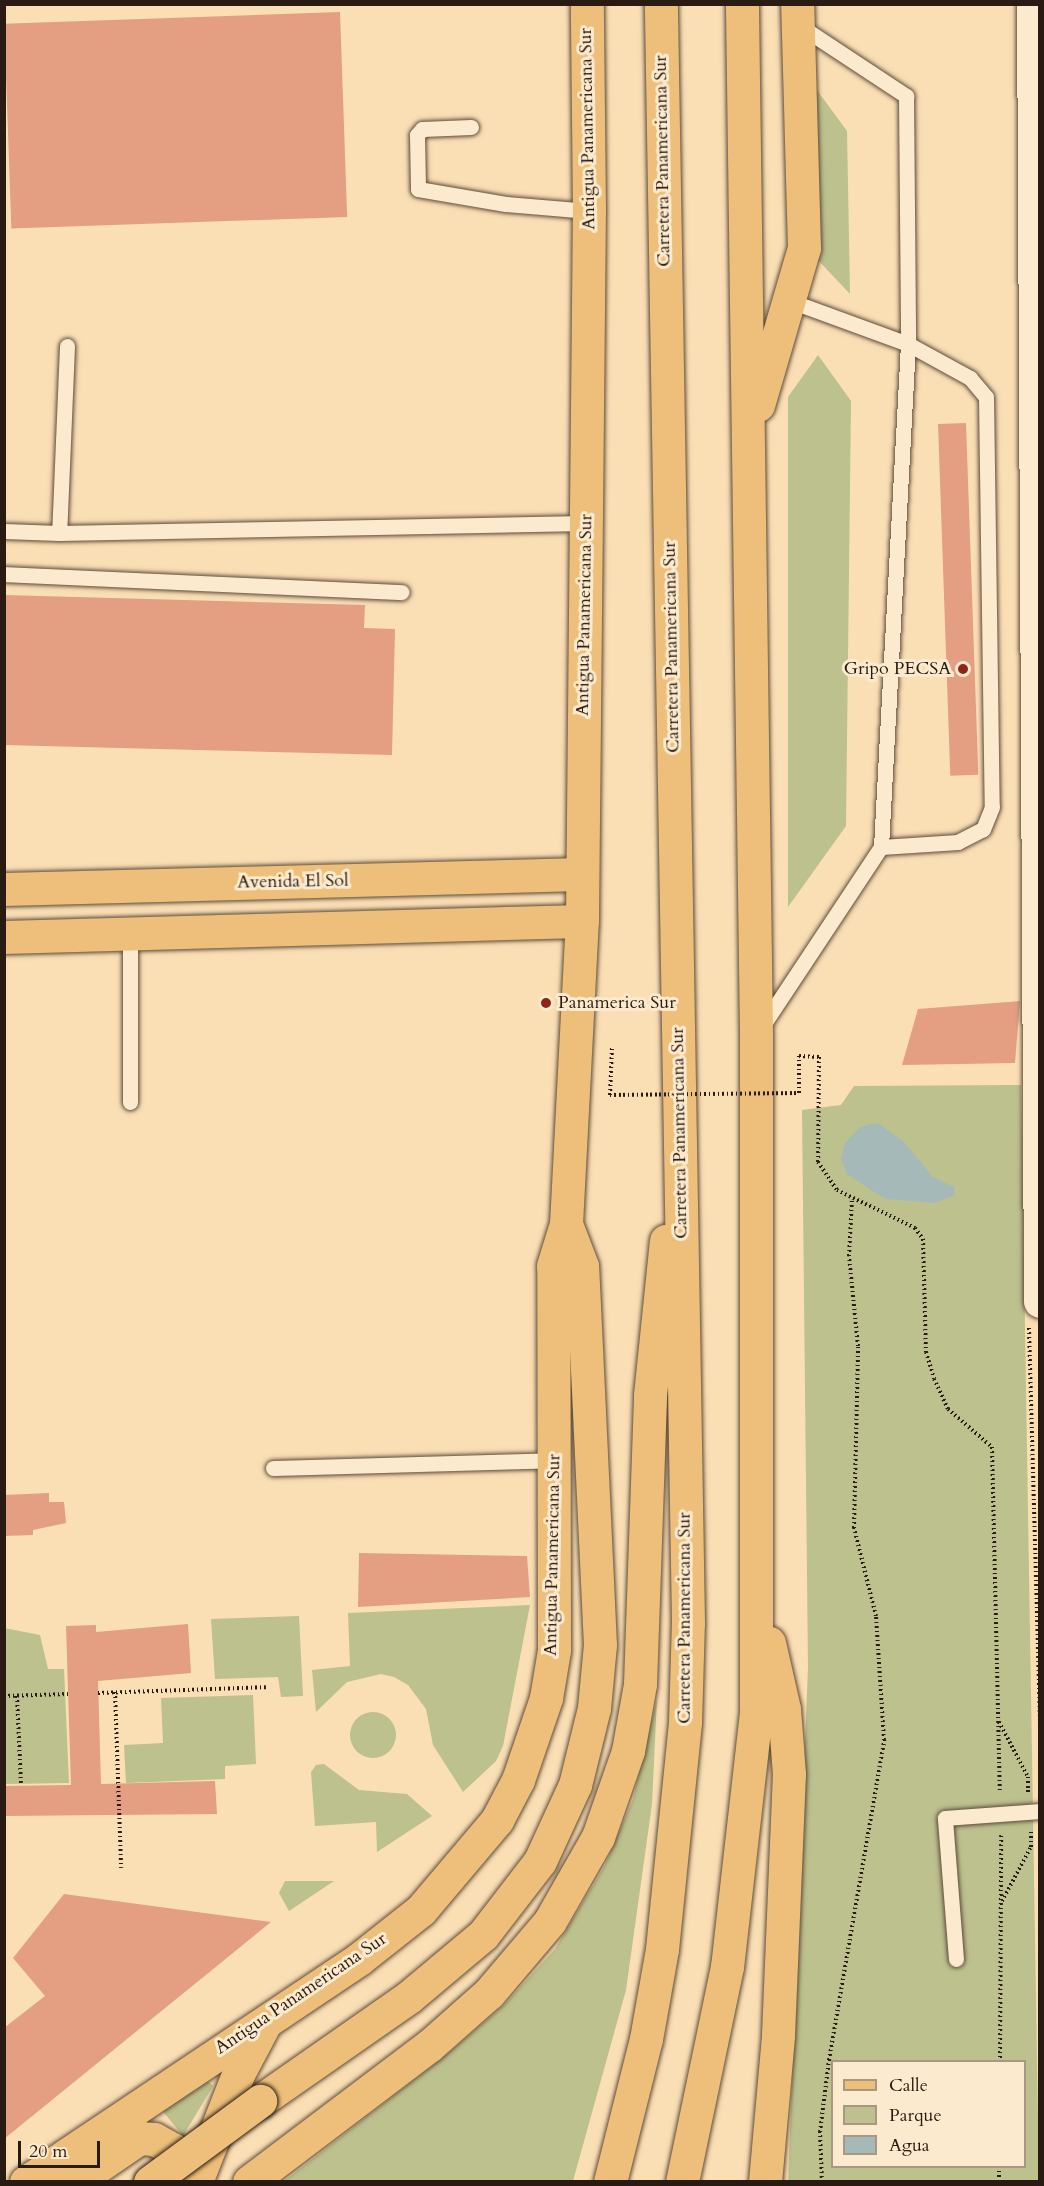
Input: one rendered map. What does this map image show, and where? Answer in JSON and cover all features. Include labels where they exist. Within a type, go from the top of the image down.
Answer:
[{"type":"main road","name":"Antigua Panamericana Sur","points":[[26,2181],[359,1959],[421,1910],[476,1849],[519,1780],[546,1698],[554,1650],[553,1266],[566,1224],[582,921],[589,211],[587,4]]},
{"type":"main road","name":"Carretera Panamericana Sur","points":[[610,2181],[646,2039],[662,1949],[685,1722],[681,1166],[661,4]]},
{"type":"main road","points":[[682,2181],[710,2063],[741,1870],[756,1712],[758,1608],[756,1035],[742,4]]},
{"type":"main road","points":[[748,439],[804,248],[797,14]]},
{"type":"main road","name":"Avenida El Sol","points":[[4,889],[582,874]]},
{"type":"main road","points":[[4,937],[582,921]]},
{"type":"main road","points":[[249,2181],[429,2046],[489,1993],[550,1921],[606,1820],[628,1751],[640,1684],[654,1337],[681,1166]]},
{"type":"main road","name":"Antigua Panamericana Sur","points":[[150,2181],[409,1997],[483,1935],[540,1861],[575,1785],[594,1708],[600,1645],[582,1266],[566,1224]]},
{"type":"main road","points":[[758,1608],[784,1708],[789,1774],[778,2035],[765,2181]]},
{"type":"main road","points":[[196,2181],[238,2074],[267,2019]]},
{"type":"main road","points":[[75,2181],[139,2138],[154,2139],[174,2150],[184,2181]]},
{"type":"street","points":[[1033,4],[1040,1302]]},
{"type":"lane","points":[[756,1035],[881,847],[908,344],[906,96],[797,14]]},
{"type":"lane","points":[[471,127],[422,129],[417,135],[418,189],[506,204],[589,211]]},
{"type":"lane","points":[[788,300],[908,344],[970,378],[986,397],[992,807],[983,829],[958,842],[881,847]]},
{"type":"lane","points":[[60,533],[67,346]]},
{"type":"lane","points":[[4,531],[60,533],[586,523]]},
{"type":"lane","points":[[4,574],[402,592]]},
{"type":"lane","points":[[130,934],[130,1102]]},
{"type":"lane","points":[[273,1468],[554,1460]]},
{"type":"lane","points":[[956,1959],[945,1818],[1040,1811]]},
{"type":"path","points":[[612,1048],[610,1095],[799,1093],[799,1056],[819,1057],[818,1162],[837,1190],[915,1228],[923,1239],[926,1352],[934,1379],[948,1408],[992,1447],[1001,1814],[1000,2060]]},
{"type":"path","points":[[822,2181],[820,2132],[829,2060],[884,1740],[876,1616],[854,1528],[858,1346],[849,1256],[852,1198]]},
{"type":"path","points":[[98,1693],[266,1688]]},
{"type":"path","points":[[115,1692],[121,1868]]},
{"type":"path","points":[[4,1696],[68,1694]]},
{"type":"path","points":[[17,1696],[21,1783]]},
{"type":"green space","points":[[808,78],[847,131],[850,294],[816,258]]},
{"type":"green space","points":[[818,355],[851,401],[846,826],[788,907],[788,397]]},
{"type":"green space","points":[[1021,1085],[1039,2181],[788,2182],[808,1667],[802,1110],[841,1105],[854,1086]]},
{"type":"green space","points":[[530,1605],[503,1746],[496,1761],[463,1792],[433,1745],[426,1709],[408,1685],[394,1677],[381,1674],[347,1682],[316,1712],[312,1670],[350,1666],[348,1613]]},
{"type":"green space","points":[[299,1616],[303,1696],[281,1697],[278,1677],[215,1679],[211,1619]]},
{"type":"green space","points":[[4,1628],[40,1635],[48,1669],[64,1669],[69,1783],[5,1784]]},
{"type":"green space","points":[[253,1695],[256,1764],[225,1766],[225,1779],[126,1783],[124,1745],[163,1743],[161,1698]]},
{"type":"green space","points":[[657,1699],[652,1804],[626,1990],[573,2181],[283,2182],[446,2055],[504,2005],[555,1949],[605,1865],[633,1799]]},
{"type":"green space","points":[[373,1712],[389,1719],[396,1735],[389,1751],[373,1758],[357,1751],[350,1735],[357,1719]]},
{"type":"green space","points":[[324,1764],[359,1790],[407,1794],[432,1816],[377,1852],[376,1822],[315,1826],[311,1772],[316,1765]]},
{"type":"green space","points":[[285,1881],[334,1881],[289,1911],[279,1893]]},
{"type":"green space","points":[[208,2081],[213,2086],[183,2136],[161,2109]]},
{"type":"water","points":[[878,1123],[904,1142],[933,1177],[954,1187],[955,1195],[935,1203],[885,1199],[847,1174],[841,1159],[845,1143],[860,1127]]},
{"type":"building","points":[[340,12],[347,217],[11,229],[4,24]]},
{"type":"building","points":[[966,423],[978,775],[950,776],[938,424]]},
{"type":"building","points":[[4,595],[365,605],[364,628],[395,629],[392,755],[4,745]]},
{"type":"building","points":[[1020,1001],[1015,1063],[902,1065],[918,1009]]},
{"type":"building","points":[[49,1493],[49,1502],[64,1502],[66,1523],[33,1530],[33,1535],[4,1536],[4,1495]]},
{"type":"building","points":[[359,1553],[527,1556],[530,1597],[358,1607]]},
{"type":"building","points":[[188,1624],[191,1673],[98,1681],[101,1784],[215,1781],[217,1814],[4,1816],[4,1786],[71,1785],[66,1626],[96,1625],[96,1632]]},
{"type":"building","points":[[64,1894],[271,1922],[4,2139],[4,2028],[45,1996],[13,1958]]},
{"type":"place","name":"Gripo PECSA","points":[[963,669]]},
{"type":"place","name":"Panamerica Sur","points":[[546,1003]]}]
